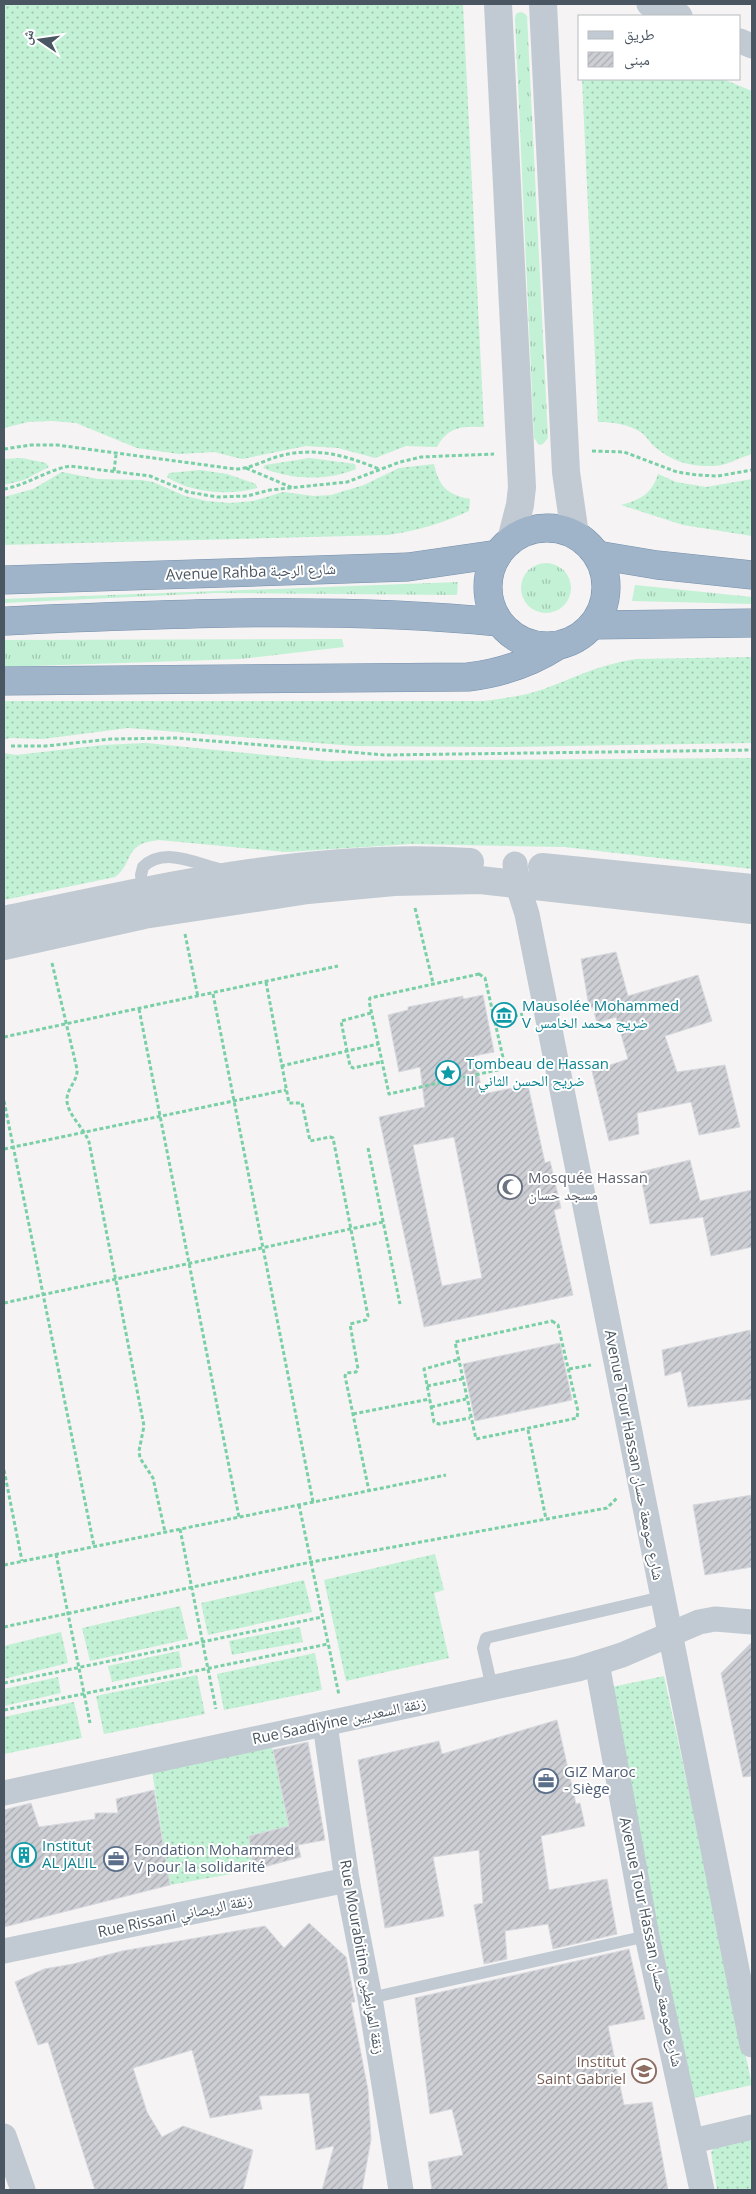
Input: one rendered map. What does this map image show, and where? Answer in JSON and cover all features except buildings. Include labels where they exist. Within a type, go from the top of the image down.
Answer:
[{"type":"highway","points":[[4,681],[468,677],[487,675],[524,664],[556,646],[570,642],[593,625],[602,609],[606,590],[604,572],[597,555],[575,535],[549,528],[523,533],[504,547],[490,570],[488,588],[491,606],[498,622],[510,634],[524,642],[540,646],[556,646]]},
{"type":"highway","name":"Avenue Rahba شارع الرحبة","points":[[4,580],[408,566],[504,547]]},
{"type":"highway","points":[[597,555],[657,565],[752,575]]},
{"type":"highway","points":[[4,621],[278,614],[417,615],[498,622]]},
{"type":"highway","points":[[593,625],[752,623]]},
{"type":"street","points":[[498,4],[522,487],[518,514],[504,547]]},
{"type":"street","points":[[543,4],[566,472],[575,535]]},
{"type":"street","points":[[649,4],[677,15]]},
{"type":"street","points":[[4,946],[242,873],[305,866],[408,861],[516,874],[752,910]]},
{"type":"street","points":[[4,920],[143,903],[437,880],[480,880],[516,874],[752,888]]},
{"type":"street","name":"Avenue Tour Hassan شارع صومعة حسان","points":[[516,874],[528,914],[752,2045]]},
{"type":"street","name":"Rue Saadiyine زنقة السعديين","points":[[4,1793],[597,1664],[708,1620],[752,1622]]},
{"type":"street","name":"Avenue Tour Hassan شارع صومعة حسان","points":[[597,1664],[647,1936],[693,2141],[702,2190]]},
{"type":"street","name":"Rue Mourabitine زنقة المرابطين","points":[[334,1722],[347,1880],[370,1998],[401,2190]]},
{"type":"street","name":"Rue Rissani زنقة الريصاني","points":[[4,1951],[347,1880]]},
{"type":"street","points":[[693,2141],[752,2127]]},
{"type":"street","points":[[4,2136],[23,2190]]},
{"type":"lane","points":[[492,1688],[483,1648],[486,1638],[662,1597]]},
{"type":"lane","points":[[370,1998],[647,1936]]},
{"type":"path","points":[[4,449],[31,445],[57,445],[116,455],[235,469],[245,468],[291,453],[309,451],[331,452],[352,458],[379,470]]},
{"type":"path","points":[[591,451],[624,452],[677,472],[697,475],[718,476],[752,470]]},
{"type":"path","points":[[4,489],[17,487],[65,467],[150,476],[188,492],[217,497],[247,496],[270,490],[347,482],[379,470],[421,458],[494,454]]},
{"type":"path","points":[[114,471],[116,455]]},
{"type":"path","points":[[245,468],[294,489]]},
{"type":"path","points":[[11,746],[144,738],[176,738],[385,755],[752,750]]},
{"type":"path","points":[[412,898],[433,983]]},
{"type":"path","points":[[185,933],[198,997]]},
{"type":"path","points":[[52,962],[78,1069],[76,1080],[66,1100],[89,1142],[144,1426],[139,1451],[140,1458],[154,1478],[165,1532]]},
{"type":"path","points":[[4,1037],[338,966]]},
{"type":"path","points":[[480,974],[484,975],[504,1062],[499,1071],[391,1095],[388,1092],[369,1001],[372,996],[433,983],[480,974]]},
{"type":"path","points":[[266,982],[290,1104],[302,1103],[310,1141],[333,1138],[368,1316],[366,1320],[351,1322],[349,1325],[358,1368],[356,1372],[346,1373],[345,1376],[369,1491]]},
{"type":"path","points":[[213,994],[313,1502]]},
{"type":"path","points":[[522,1005],[525,1024]]},
{"type":"path","points":[[139,1009],[239,1517]]},
{"type":"path","points":[[371,1013],[341,1021],[346,1051],[351,1068],[381,1062]]},
{"type":"path","points":[[494,1020],[514,1016]]},
{"type":"path","points":[[281,1066],[378,1044]]},
{"type":"path","points":[[4,1148],[286,1090]]},
{"type":"path","points":[[4,1101],[94,1546]]},
{"type":"path","points":[[368,1148],[400,1304]]},
{"type":"path","points":[[4,1304],[383,1222]]},
{"type":"path","points":[[554,1321],[558,1325],[569,1369],[578,1412],[577,1418],[478,1440],[475,1438],[458,1360],[454,1346],[458,1341],[554,1321]]},
{"type":"path","points":[[458,1360],[425,1368],[434,1422],[438,1424],[470,1418]]},
{"type":"path","points":[[569,1369],[587,1366]]},
{"type":"path","points":[[427,1386],[462,1379]]},
{"type":"path","points":[[353,1414],[430,1399]]},
{"type":"path","points":[[431,1407],[466,1399]]},
{"type":"path","points":[[528,1430],[546,1519]]},
{"type":"path","points":[[4,1470],[22,1561]]},
{"type":"path","points":[[4,1565],[446,1475]]},
{"type":"path","points":[[4,1628],[311,1562],[607,1508],[616,1500],[618,1493]]},
{"type":"path","points":[[299,1505],[328,1644],[334,1722]]},
{"type":"path","points":[[180,1529],[216,1708]]},
{"type":"path","points":[[56,1554],[90,1723]]},
{"type":"path","points":[[4,1683],[322,1617]]},
{"type":"path","points":[[4,1710],[328,1644]]},
{"type":"green space","points":[[4,4],[463,4],[484,427],[463,427],[451,431],[441,440],[437,447],[406,446],[375,458],[338,448],[306,446],[242,459],[214,452],[179,454],[137,448],[76,423],[28,422],[4,428]]},
{"type":"green space","points":[[520,12],[527,16],[548,438],[543,444],[539,445],[534,438],[515,19],[516,14]]},
{"type":"green space","points":[[582,80],[725,80],[752,91],[752,454],[717,466],[689,464],[661,452],[644,435],[632,427],[609,422],[598,422]]},
{"type":"green space","points":[[22,458],[46,463],[49,467],[24,480],[4,485],[4,459]]},
{"type":"green space","points":[[310,458],[355,464],[356,469],[334,476],[310,478],[285,475],[263,468],[265,465]]},
{"type":"green space","points":[[434,464],[439,479],[446,489],[456,495],[470,499],[469,511],[430,526],[399,533],[388,535],[4,545],[4,497],[33,489],[62,472],[98,479],[153,482],[185,496],[207,501],[230,503],[253,501],[283,492],[314,496],[331,495],[364,485],[399,468]]},
{"type":"green space","points":[[200,470],[227,474],[256,484],[257,488],[235,492],[211,492],[187,487],[167,477],[169,473]]},
{"type":"green space","points":[[658,474],[676,482],[706,487],[752,479],[752,536],[683,525],[621,505],[634,501],[649,491]]},
{"type":"green space","points":[[546,563],[556,565],[564,570],[569,578],[571,588],[569,598],[564,606],[556,611],[546,613],[536,611],[528,606],[523,598],[521,588],[523,578],[528,570],[536,565]]},
{"type":"green space","points":[[458,582],[457,595],[215,593],[4,603],[4,599]]},
{"type":"green space","points":[[635,585],[752,597],[752,604],[632,601]]},
{"type":"green space","points":[[342,639],[344,647],[240,659],[4,667],[4,640]]},
{"type":"green space","points":[[752,657],[752,743],[503,747],[354,746],[128,728],[43,739],[9,738],[4,740],[4,701],[484,701],[537,691],[623,661],[636,659]]},
{"type":"green space","points":[[146,743],[328,761],[752,758],[752,869],[565,847],[411,844],[286,852],[159,840],[139,845],[115,877],[4,900],[4,753],[16,755],[103,745]]},
{"type":"green space","points":[[435,1554],[444,1590],[434,1593],[449,1658],[346,1681],[324,1580]]},
{"type":"green space","points":[[304,1580],[312,1612],[208,1635],[201,1603]]},
{"type":"green space","points":[[180,1606],[188,1639],[90,1661],[82,1628]]},
{"type":"green space","points":[[300,1627],[303,1642],[232,1655],[229,1641]]},
{"type":"green space","points":[[61,1632],[68,1663],[4,1679],[4,1646]]},
{"type":"green space","points":[[179,1651],[182,1667],[112,1682],[108,1666]]},
{"type":"green space","points":[[315,1653],[322,1690],[224,1710],[217,1674]]},
{"type":"green space","points":[[197,1675],[205,1714],[104,1734],[96,1696]]},
{"type":"green space","points":[[664,1676],[752,2085],[694,2098],[607,1688]]},
{"type":"green space","points":[[58,1677],[61,1693],[4,1706],[4,1689]]},
{"type":"green space","points":[[74,1702],[82,1738],[4,1754],[4,1717]]},
{"type":"green space","points":[[272,1747],[289,1826],[249,1836],[253,1870],[170,1885],[152,1771]]},
{"type":"green space","points":[[749,2139],[752,2142],[752,2190],[717,2190],[711,2152],[716,2146]]},
{"type":"place","name":"Mausolée Mohammed V ضريح محمد الخامس","points":[[504,1015]]},
{"type":"place","name":"Tombeau de Hassan II ضريح الحسن الثاني","points":[[448,1073]]},
{"type":"place","name":"Mosquée Hassan مسجد حسان","points":[[510,1187]]},
{"type":"place","name":"GIZ Maroc - Siège","points":[[546,1781]]},
{"type":"place","name":"Institut AL JALIL","points":[[24,1855]]},
{"type":"place","name":"Fondation Mohammed V pour la solidarité","points":[[116,1859]]},
{"type":"place","name":"Institut Saint Gabriel","points":[[644,2071]]}]
